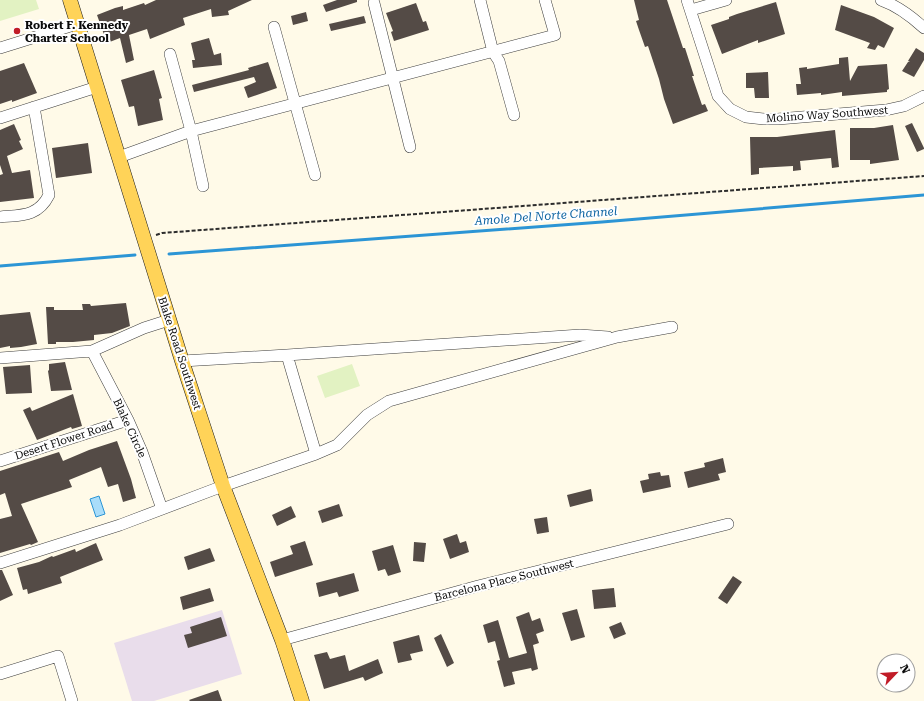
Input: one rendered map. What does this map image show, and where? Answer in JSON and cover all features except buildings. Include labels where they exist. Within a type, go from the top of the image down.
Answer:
[{"type":"main road","name":"Blake Road Southwest","points":[[72,0],[77,24],[119,156],[143,238],[223,486],[282,640],[302,701]]},
{"type":"street","points":[[480,0],[493,52],[499,61],[514,115]]},
{"type":"street","points":[[119,156],[191,131],[555,35],[545,0]]},
{"type":"street","points":[[689,5],[726,0]]},
{"type":"street","points":[[889,1],[914,18],[924,28]]},
{"type":"street","points":[[374,3],[410,148]]},
{"type":"street","name":"Molino Way Southwest","points":[[689,5],[718,96],[730,109],[746,117],[778,119],[886,110],[904,106],[924,96]]},
{"type":"street","points":[[0,48],[77,24]]},
{"type":"street","points":[[274,26],[314,175]]},
{"type":"street","points":[[170,54],[191,131],[203,186]]},
{"type":"street","points":[[0,118],[97,87]]},
{"type":"street","points":[[0,217],[27,215],[45,203],[49,195],[34,107]]},
{"type":"street","points":[[0,358],[92,351],[144,328],[169,320]]},
{"type":"street","points":[[0,563],[120,525],[223,486],[316,454],[337,445],[367,415],[389,401],[617,337],[672,326]]},
{"type":"street","points":[[182,361],[287,356],[580,335],[617,337]]},
{"type":"street","name":"Blake Circle","points":[[92,351],[128,420],[142,452],[162,509]]},
{"type":"street","points":[[287,356],[316,454]]},
{"type":"street","name":"Desert Flower Road","points":[[0,461],[128,420]]},
{"type":"street","name":"Barcelona Place Southwest","points":[[282,640],[478,586],[728,524]]},
{"type":"street","points":[[0,674],[58,656],[72,701]]},
{"type":"path","points":[[143,238],[162,233],[924,176]]},
{"type":"shaded area","points":[[222,610],[242,674],[154,701],[132,701],[114,643]]},
{"type":"green space","points":[[0,0],[36,0],[39,9],[0,21]]},
{"type":"green space","points":[[352,364],[360,386],[325,398],[317,376]]},
{"type":"water","points":[[99,496],[105,514],[96,517],[90,499]]},
{"type":"waterway","name":"Amole Del Norte Channel","points":[[169,254],[602,222],[924,195]]},
{"type":"waterway","name":"Amole Del Norte Channel","points":[[0,266],[135,255]]},
{"type":"place","name":"Robert F. Kennedy Charter School","points":[[17,31]]}]
